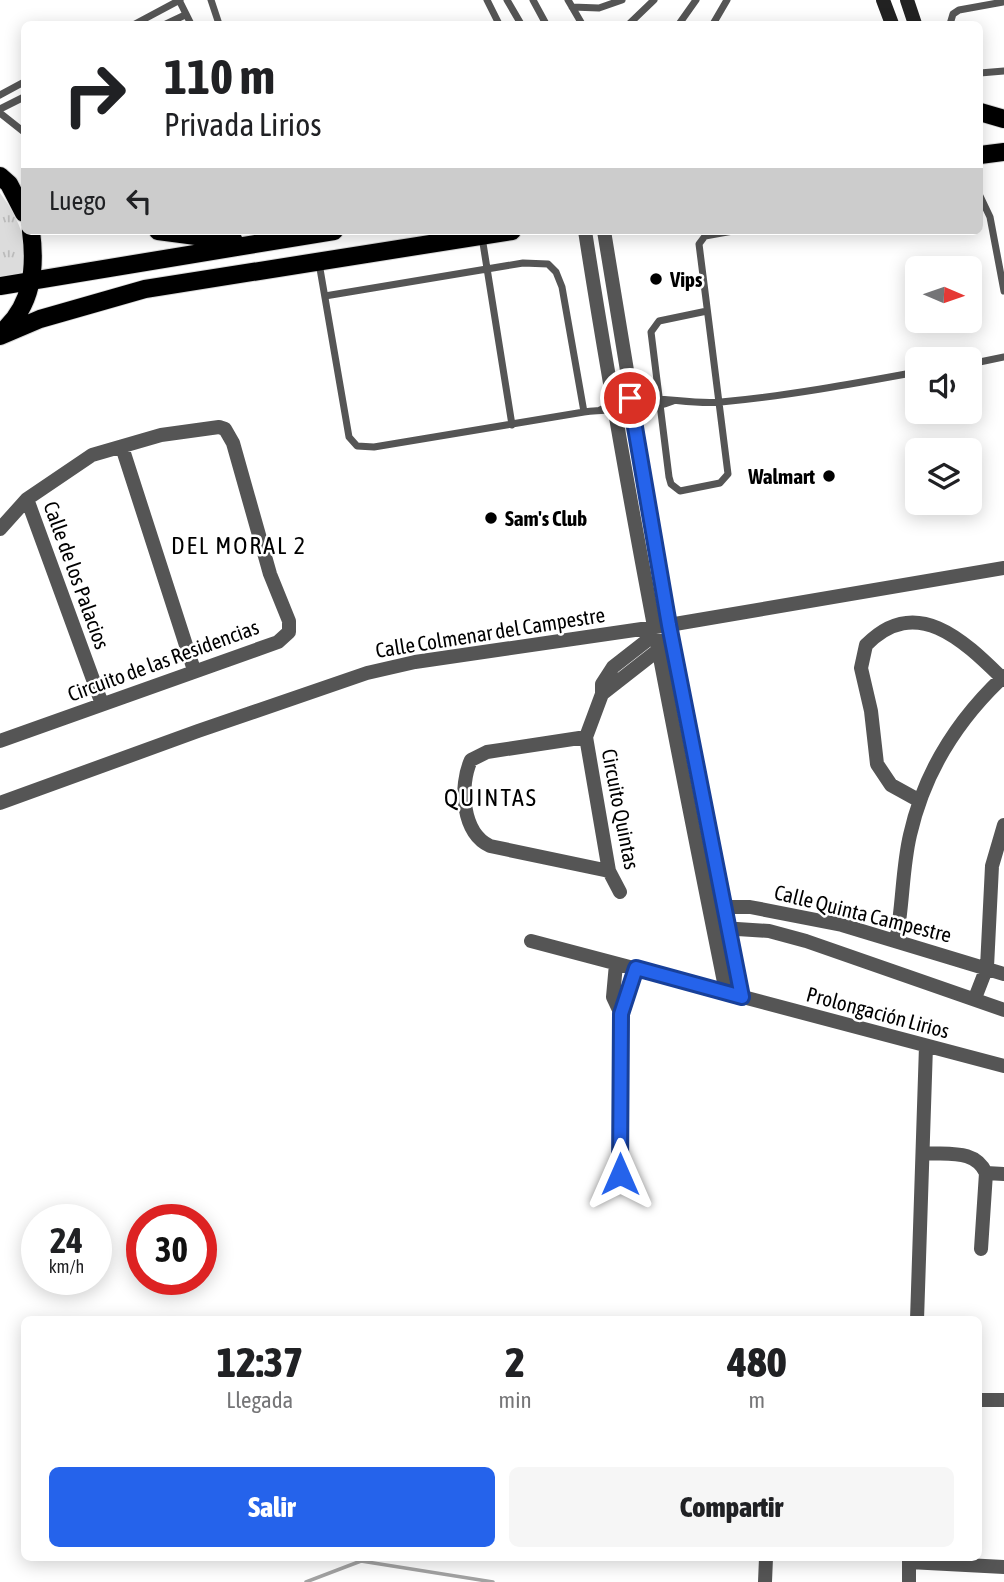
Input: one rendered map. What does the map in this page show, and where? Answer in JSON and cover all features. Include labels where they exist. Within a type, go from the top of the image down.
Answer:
[{"type":"main road","points":[[883,0],[891,21]]},
{"type":"main road","points":[[907,0],[914,21]]},
{"type":"main road","points":[[983,113],[1004,121]]},
{"type":"main road","points":[[983,126],[1004,121]]},
{"type":"main road","points":[[983,155],[1004,152]]},
{"type":"main road","points":[[0,174],[21,184]]},
{"type":"main road","points":[[0,174],[9,184],[21,207]]},
{"type":"main road","points":[[0,335],[16,317],[33,279],[31,235]]},
{"type":"main road","points":[[193,235],[262,243]]},
{"type":"main road","points":[[0,286],[310,235]]},
{"type":"main road","points":[[0,335],[40,319],[145,289],[488,235]]},
{"type":"street","points":[[586,235],[609,409],[709,907],[721,928],[742,997]]},
{"type":"street","points":[[605,235],[669,625],[724,906],[721,928],[726,992]]},
{"type":"street","name":"Circuito de las Residencias","points":[[0,529],[27,499],[83,459],[161,435],[208,426],[225,429],[233,443],[270,574],[289,621],[289,632],[278,642],[0,741]]},
{"type":"street","points":[[122,447],[194,670]]},
{"type":"street","name":"Calle de los Palacios","points":[[27,499],[102,704]]},
{"type":"street","name":"Calle Colmenar del Campestre","points":[[0,803],[368,673],[415,662],[654,631],[669,625],[1004,568]]},
{"type":"street","points":[[896,940],[910,836],[919,801],[950,739],[972,709],[1003,678],[958,639],[930,623],[890,627],[866,645],[861,668],[871,711],[877,764],[891,785],[919,801]]},
{"type":"street","name":"Circuito Quintas","points":[[620,892],[609,871],[586,737],[602,694],[602,684],[613,667],[654,631]]},
{"type":"street","points":[[602,694],[657,651]]},
{"type":"street","points":[[586,737],[487,752],[471,760],[465,780],[468,821],[474,835],[490,846],[609,871]]},
{"type":"street","points":[[975,998],[987,967],[992,866],[1004,825]]},
{"type":"street","name":"Calle Quinta Campestre","points":[[709,907],[750,907],[796,916],[896,940],[1004,974]]},
{"type":"street","points":[[721,928],[769,931],[806,941],[1004,1010]]},
{"type":"street","name":"Prolongación Lirios","points":[[531,941],[1004,1066]]},
{"type":"street","points":[[616,964],[613,998],[621,1014]]},
{"type":"street","points":[[620,1174],[621,1014],[636,968]]},
{"type":"street","points":[[917,1316],[925,1153],[926,1046]]},
{"type":"street","points":[[925,1153],[970,1156],[981,1163],[986,1174],[981,1249]]},
{"type":"street","points":[[986,1174],[1004,1174]]},
{"type":"street","points":[[982,1400],[1004,1400]]},
{"type":"street","points":[[765,1582],[766,1561]]},
{"type":"street","points":[[909,1561],[909,1582]]},
{"type":"street","points":[[923,1561],[1004,1567]]},
{"type":"lane","points":[[140,21],[179,0],[189,21]]},
{"type":"lane","points":[[211,0],[218,21]]},
{"type":"lane","points":[[487,0],[498,21]]},
{"type":"lane","points":[[507,0],[519,21]]},
{"type":"lane","points":[[533,0],[544,21]]},
{"type":"lane","points":[[570,3],[599,8],[622,0]]},
{"type":"lane","points":[[632,21],[654,0]]},
{"type":"lane","points":[[681,21],[696,0]]},
{"type":"lane","points":[[715,21],[727,0]]},
{"type":"lane","points":[[570,3],[580,21]]},
{"type":"lane","points":[[951,21],[953,14],[959,10],[1003,3]]},
{"type":"lane","points":[[172,21],[185,15]]},
{"type":"lane","points":[[983,73],[1004,71]]},
{"type":"lane","points":[[0,95],[21,84]]},
{"type":"lane","points":[[21,99],[0,111],[21,129]]},
{"type":"lane","points":[[983,202],[990,217],[1004,291]]},
{"type":"lane","points":[[707,312],[659,321],[653,326],[660,406],[671,484],[680,491],[720,484],[728,474],[699,240],[715,235]]},
{"type":"lane","points":[[482,236],[485,269],[512,425]]},
{"type":"lane","points":[[325,296],[538,261],[548,264],[556,272],[562,287],[584,412]]},
{"type":"lane","points":[[319,262],[352,443],[374,447],[609,409],[659,397],[673,401],[717,402],[905,374]]},
{"type":"lane","points":[[982,362],[1004,357]]},
{"type":"lane","points":[[631,404],[660,406],[673,401]]},
{"type":"green space","points":[[0,193],[17,221],[25,254],[21,273],[0,276]]},
{"type":"waterway","points":[[306,1582],[361,1561],[493,1582]]},
{"type":"place","name":"Vips","points":[[656,279]]},
{"type":"place","name":"Walmart","points":[[829,476]]},
{"type":"place","name":"Sam's Club","points":[[491,518]]},
{"type":"district","name":"DEL MORAL 2","points":[[239,545]]},
{"type":"district","name":"QUINTAS","points":[[491,797]]},
{"type":"route","points":[[620,1174],[621,1014],[632,988],[636,968],[742,997],[669,625],[630,398]]}]
